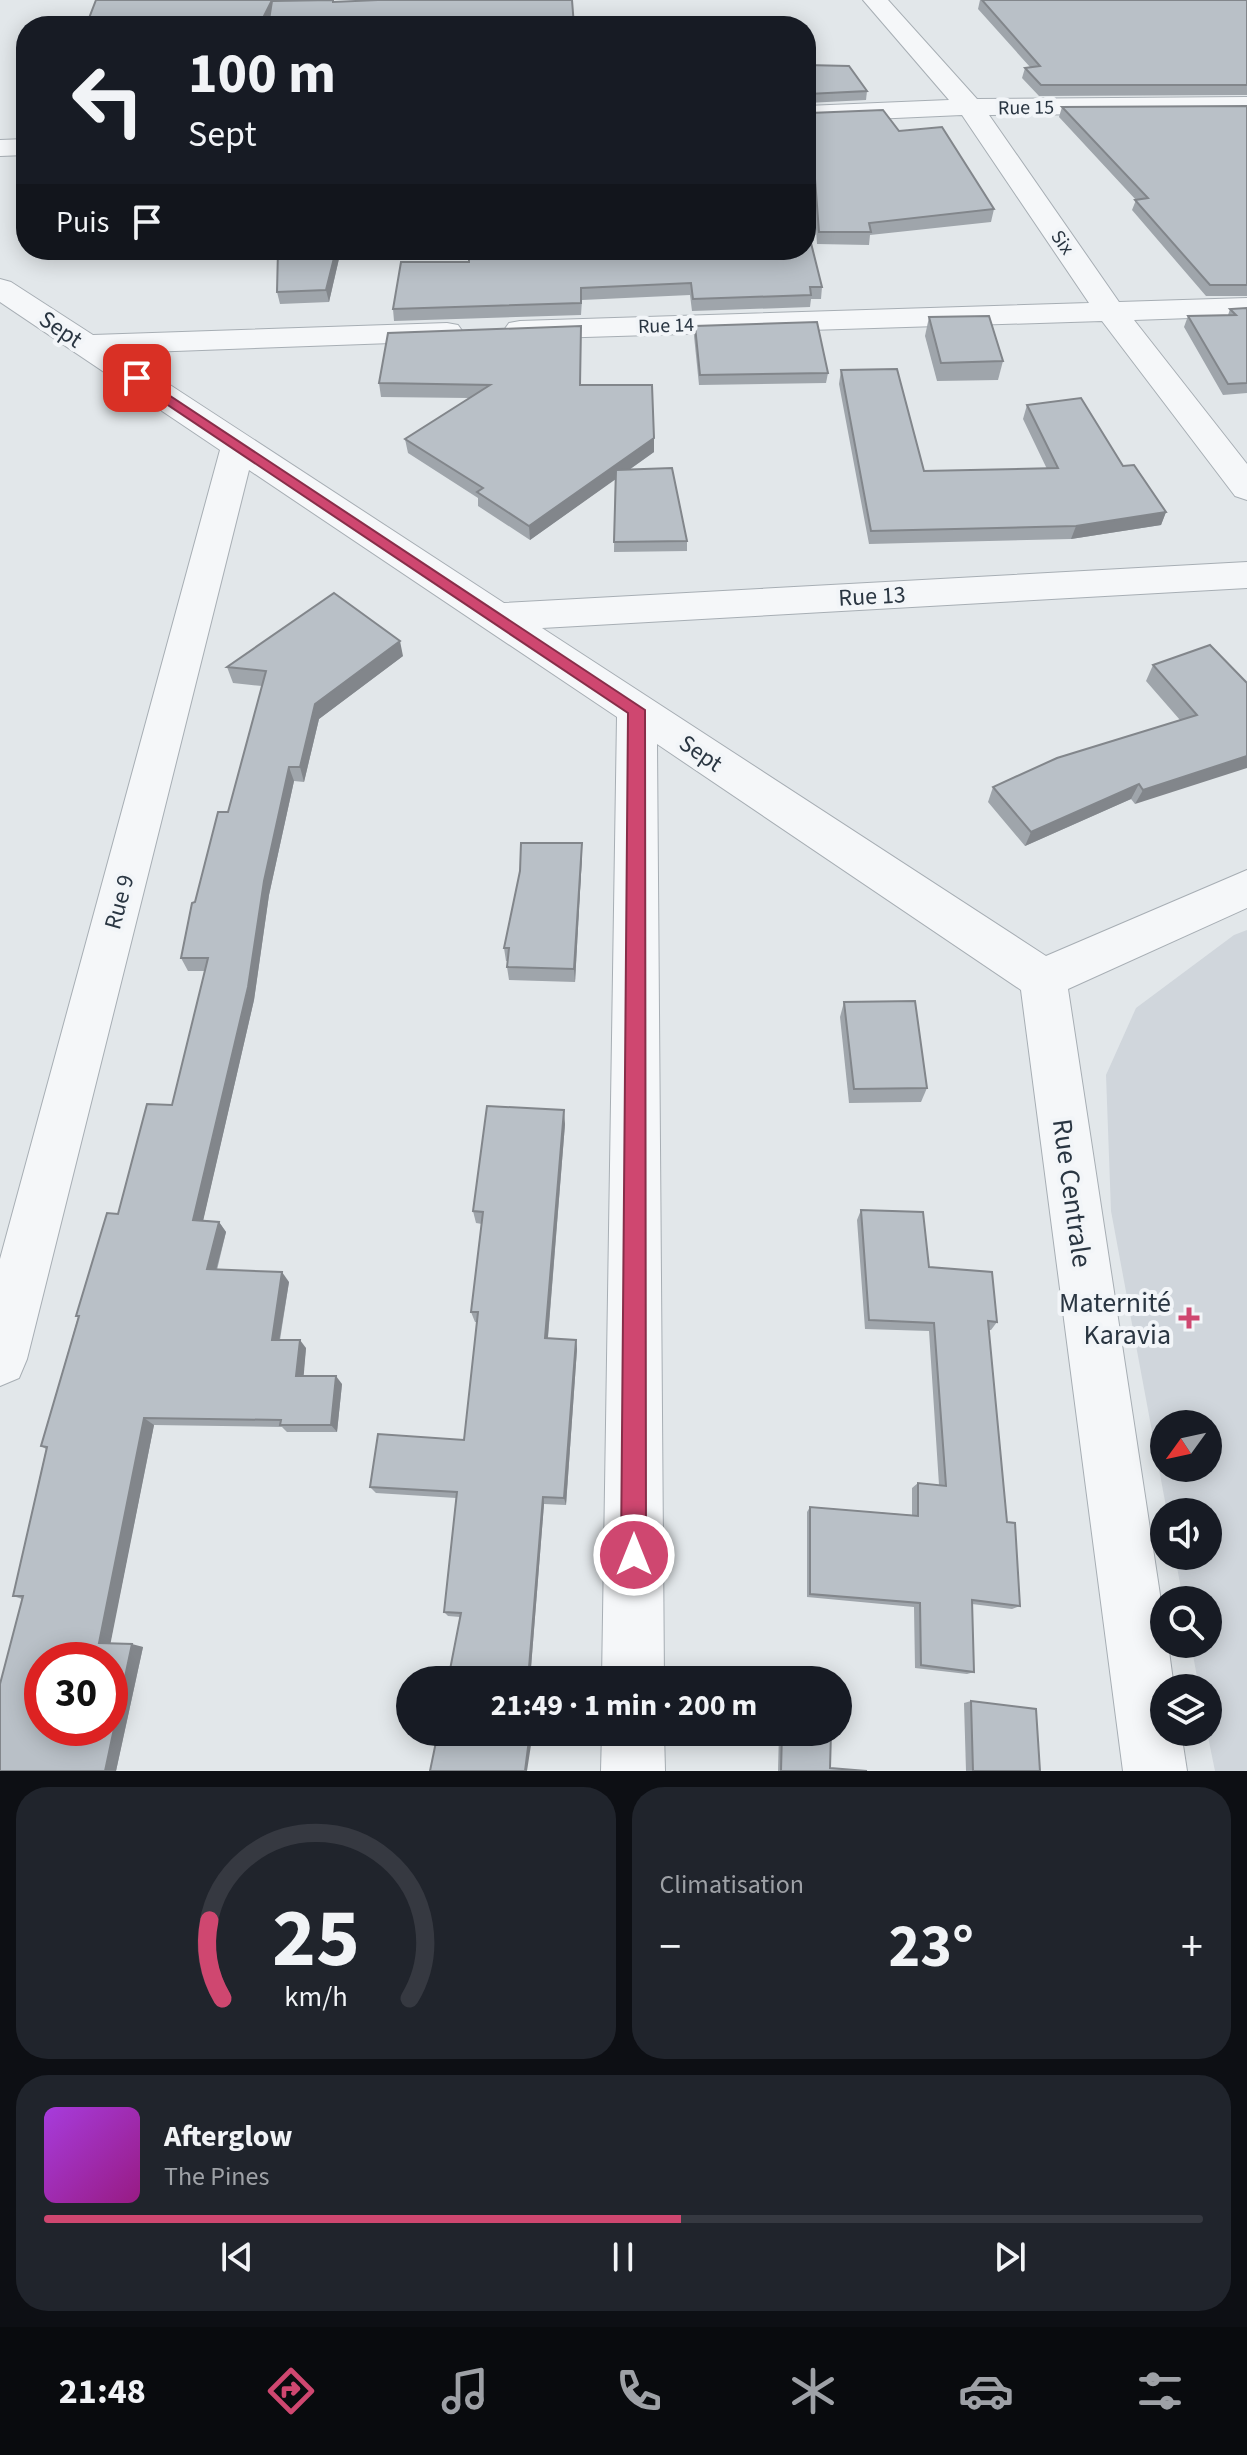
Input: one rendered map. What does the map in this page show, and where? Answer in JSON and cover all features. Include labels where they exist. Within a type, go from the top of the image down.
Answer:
[{"type":"street","name":"Six","points":[[875,0],[970,107],[1109,309],[1247,488]]},
{"type":"street","name":"Rue 15","points":[[816,114],[970,107],[1247,105]]},
{"type":"street","name":"Sept","points":[[0,288],[1043,979]]},
{"type":"street","name":"Rue 14","points":[[86,345],[1109,309],[1247,307]]},
{"type":"street","name":"Rue 9","points":[[0,1359],[238,446]]},
{"type":"street","name":"Rue 13","points":[[497,617],[1247,575]]},
{"type":"street","points":[[633,1666],[637,710]]},
{"type":"street","points":[[1043,979],[1247,888]]},
{"type":"street","name":"Rue Centrale","points":[[1043,979],[1155,1771]]},
{"type":"street","points":[[633,1746],[633,1771]]},
{"type":"shaded area","name":"Maternité Karavia","points":[[1247,930],[1247,1771],[1215,1771],[1210,1746],[1222,1746],[1222,1674],[1196,1674],[1194,1658],[1222,1658],[1222,1586],[1180,1586],[1178,1570],[1222,1570],[1222,1498],[1164,1498],[1161,1482],[1222,1482],[1222,1410],[1150,1410],[1150,1421],[1111,1211],[1106,1075],[1136,1008],[1234,935]]},
{"type":"building","points":[[96,0],[272,0],[264,16],[90,16]]},
{"type":"building","points":[[572,0],[573,16],[270,16],[272,1]]},
{"type":"building","points":[[982,0],[1247,0],[1247,85],[1041,85],[1025,68],[1040,66]]},
{"type":"building","points":[[816,65],[849,66],[867,91],[816,94]]},
{"type":"building","points":[[1247,106],[1247,285],[1210,285],[1135,200],[1148,198],[1062,107]]},
{"type":"building","points":[[883,110],[899,131],[942,127],[994,209],[869,223],[871,232],[819,232],[816,113]]},
{"type":"building","points":[[278,260],[334,260],[326,290],[277,292]]},
{"type":"building","points":[[815,260],[822,287],[810,287],[811,295],[693,299],[691,283],[581,288],[581,303],[393,309],[401,262]]},
{"type":"building","points":[[1247,308],[1247,383],[1228,384],[1188,316],[1236,315],[1230,309]]},
{"type":"building","points":[[989,316],[1003,361],[941,363],[929,317]]},
{"type":"building","points":[[817,322],[828,373],[700,375],[695,326]]},
{"type":"building","points":[[581,326],[580,385],[652,385],[654,438],[529,526],[477,492],[483,488],[405,439],[490,385],[379,383],[388,333]]},
{"type":"building","points":[[897,369],[924,471],[1058,468],[1027,405],[1081,398],[1123,466],[1134,465],[1166,512],[1076,526],[871,531],[841,370]]},
{"type":"building","points":[[672,468],[687,541],[614,542],[616,470]]},
{"type":"building","points":[[334,593],[400,641],[315,704],[300,767],[289,767],[264,881],[248,987],[193,1220],[219,1222],[207,1269],[282,1272],[272,1340],[300,1340],[296,1376],[336,1376],[331,1425],[280,1425],[281,1420],[144,1418],[99,1642],[24,1642],[24,1746],[110,1746],[105,1771],[0,1771],[0,1684],[23,1596],[13,1596],[47,1447],[41,1446],[107,1213],[118,1214],[147,1104],[172,1105],[208,958],[181,958],[192,903],[195,902],[218,812],[228,812],[266,671],[227,667]]},
{"type":"building","points":[[1210,645],[1247,683],[1247,756],[1143,790],[1139,784],[1031,832],[993,787],[1057,758],[1197,715],[1153,665]]},
{"type":"building","points":[[521,843],[582,843],[574,969],[507,967],[509,948],[504,948],[520,871]]},
{"type":"building","points":[[915,1001],[927,1088],[854,1089],[844,1002]]},
{"type":"building","points":[[487,1106],[564,1110],[545,1338],[576,1340],[564,1498],[543,1497],[529,1666],[451,1666],[461,1613],[444,1612],[457,1492],[370,1487],[378,1434],[464,1440],[478,1312],[471,1312],[483,1212],[473,1211]]},
{"type":"building","points":[[861,1210],[923,1212],[929,1267],[992,1272],[997,1322],[988,1321],[1007,1522],[1015,1523],[1020,1606],[972,1600],[974,1672],[921,1665],[920,1603],[810,1594],[810,1507],[918,1516],[918,1483],[946,1486],[934,1323],[869,1320]]},
{"type":"building","points":[[971,1701],[1036,1709],[1040,1771],[973,1771]]},
{"type":"building","points":[[435,1746],[528,1746],[525,1771],[430,1771]]},
{"type":"building","points":[[782,1746],[831,1746],[830,1768],[867,1771],[781,1771]]},
{"type":"place","name":"Maternité Karavia","points":[[1189,1318]]},
{"type":"route","points":[[137,378],[637,710],[634,1555]]}]
